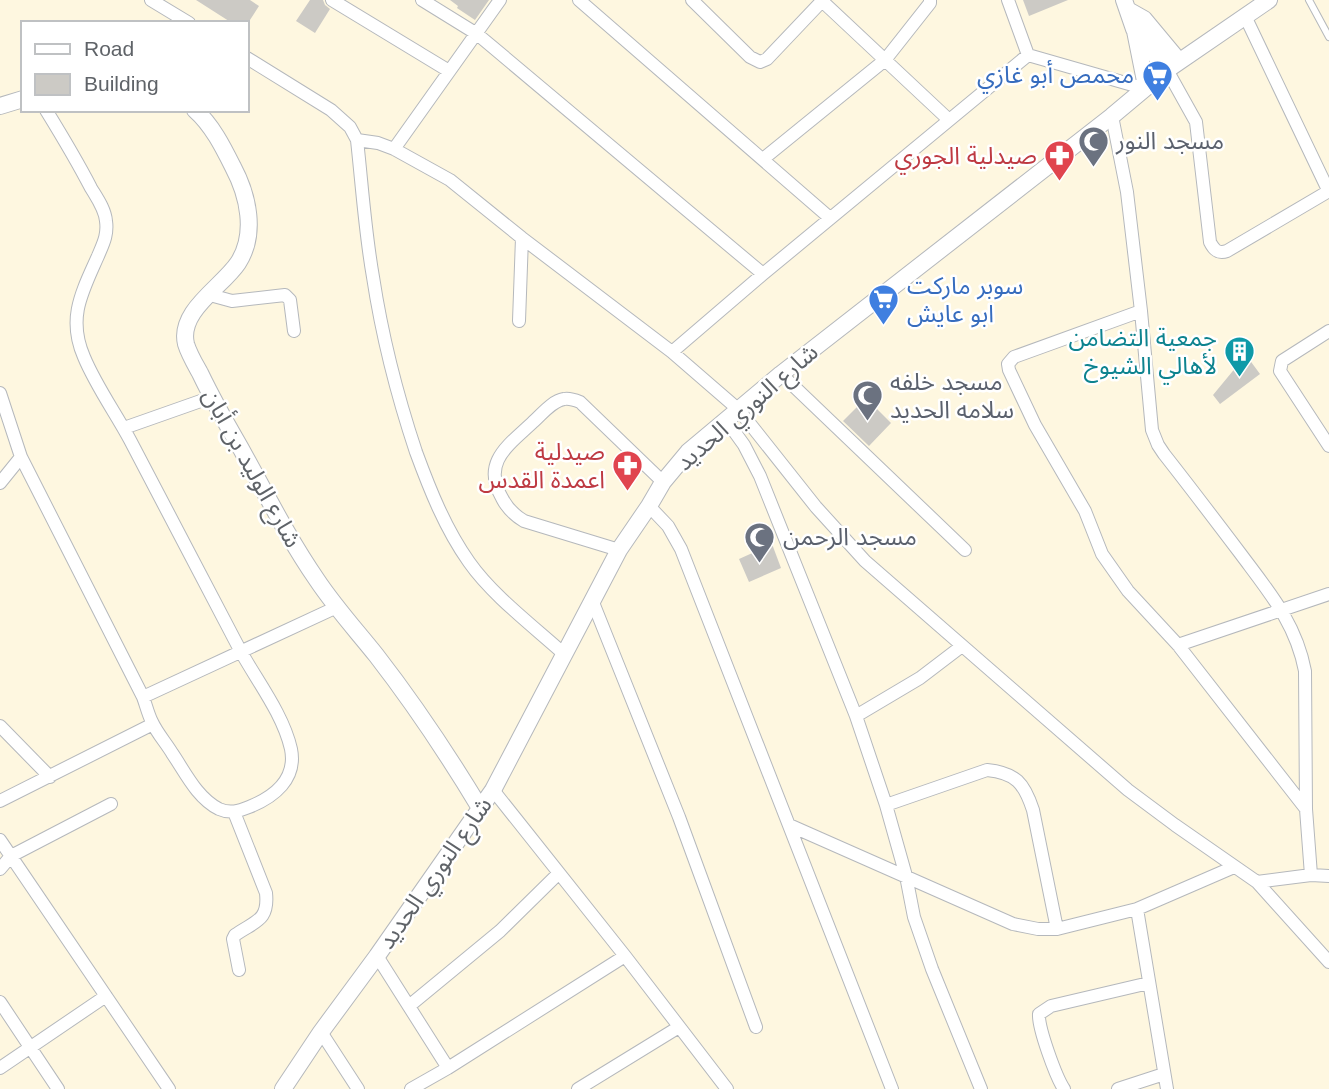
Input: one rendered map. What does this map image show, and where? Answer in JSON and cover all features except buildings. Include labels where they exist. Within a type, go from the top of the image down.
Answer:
[{"type":"street","points":[[151,0],[186,21]]},
{"type":"street","points":[[332,0],[449,71]]},
{"type":"street","points":[[422,0],[477,34],[763,274]]},
{"type":"street","points":[[394,149],[500,0]]},
{"type":"street","points":[[579,0],[830,218]]},
{"type":"street","points":[[692,0],[750,57],[760,62],[767,59],[822,1],[948,120]]},
{"type":"street","points":[[763,159],[885,60],[930,0]]},
{"type":"street","points":[[1008,0],[1028,55]]},
{"type":"street","name":"شارع النوري الحديد","points":[[283,1089],[493,790],[619,550],[663,482],[688,452],[781,374],[1112,116],[1173,65],[1269,0]]},
{"type":"street","points":[[1028,55],[1145,87],[1135,29],[1126,5]]},
{"type":"street","points":[[1126,5],[1144,19],[1173,65],[1196,122],[1210,242],[1222,253],[1329,191],[1245,16]]},
{"type":"street","points":[[1135,29],[1173,65]]},
{"type":"street","points":[[672,352],[1028,55]]},
{"type":"street","points":[[248,59],[331,110],[349,127],[357,140],[372,274],[382,328],[404,418],[435,502],[470,563],[491,588],[564,654]]},
{"type":"street","points":[[0,106],[21,100]]},
{"type":"street","points":[[0,393],[21,457],[143,697],[153,724],[195,788],[208,802],[220,810],[234,812],[265,800],[288,778],[292,764],[284,727],[83,356],[78,339],[77,307],[106,238],[106,220],[101,205],[76,159],[47,112]]},
{"type":"street","name":"شارع الوليد بن أبان","points":[[197,112],[209,125],[240,180],[248,206],[249,227],[240,261],[192,315],[185,332],[188,350],[300,556],[423,718],[481,808]]},
{"type":"street","points":[[1112,116],[1127,192],[1152,430],[1158,445],[1282,609],[1298,643],[1305,671],[1306,809],[1311,875]]},
{"type":"street","points":[[357,140],[394,149],[450,180],[672,352],[865,561],[1128,790],[1256,882],[1329,962]]},
{"type":"street","points":[[519,321],[522,238]]},
{"type":"street","points":[[210,295],[232,301],[285,295],[290,300],[295,331]]},
{"type":"street","points":[[1141,310],[1014,357],[1008,364],[1009,370],[1035,425],[1085,511],[1102,554],[1128,591],[1178,645],[1306,809]]},
{"type":"street","points":[[1329,331],[1282,361],[1280,371],[1329,446]]},
{"type":"street","points":[[781,374],[965,550]]},
{"type":"street","points":[[124,428],[212,397]]},
{"type":"street","points":[[619,550],[524,521],[516,516],[496,488],[495,464],[518,436],[550,407],[564,399],[580,402],[663,482]]},
{"type":"street","points":[[732,415],[760,476],[856,716],[886,805],[906,876],[914,917],[932,969],[981,1089]]},
{"type":"street","points":[[0,483],[21,457]]},
{"type":"street","points":[[649,506],[668,526],[681,550],[892,1089]]},
{"type":"street","points":[[1178,645],[1329,594]]},
{"type":"street","points":[[592,600],[678,817],[756,1027]]},
{"type":"street","points":[[143,697],[337,607]]},
{"type":"street","points":[[856,716],[920,678],[962,646]]},
{"type":"street","points":[[0,801],[153,724]]},
{"type":"street","points":[[0,726],[50,777]]},
{"type":"street","points":[[886,805],[987,770],[1003,772],[1013,777],[1028,795],[1033,810],[1057,929]]},
{"type":"street","points":[[493,790],[727,1089]]},
{"type":"street","points":[[0,869],[11,856],[111,804]]},
{"type":"street","points":[[234,812],[266,893],[267,902],[265,913],[233,939],[239,970]]},
{"type":"street","points":[[789,825],[1013,924],[1038,929],[1057,929],[1137,909],[1234,867]]},
{"type":"street","points":[[0,840],[169,1089]]},
{"type":"street","points":[[409,1006],[500,931],[559,873]]},
{"type":"street","points":[[1256,882],[1311,875],[1329,877]]},
{"type":"street","points":[[1137,909],[1167,1089]]},
{"type":"street","points":[[377,956],[448,1068]]},
{"type":"street","points":[[411,1089],[625,956]]},
{"type":"street","points":[[1064,1089],[1040,1026],[1039,1014],[1051,1006],[1149,983]]},
{"type":"street","points":[[0,1068],[107,996]]},
{"type":"street","points":[[0,1002],[58,1089]]},
{"type":"street","points":[[578,1089],[679,1027]]},
{"type":"street","points":[[321,1032],[358,1089]]},
{"type":"street","points":[[1118,1089],[1164,1074]]},
{"type":"lane","points":[[1309,0],[1329,37]]},
{"type":"shaded area","points":[[0,0],[1329,0],[1329,1089],[0,1089]]},
{"type":"place","name":"محمص أبو غازي","points":[[1157,102]]},
{"type":"place","name":"مسجد النور","points":[[1093,168]]},
{"type":"place","name":"صيدلية الجوري","points":[[1060,183]]},
{"type":"place","name":"سوبر ماركت ابو عايش","points":[[884,327]]},
{"type":"place","name":"جمعية التضامن لأهالي الشيوخ","points":[[1240,379]]},
{"type":"place","name":"مسجد خلفه سلامه الحديد","points":[[867,423]]},
{"type":"place","name":"صيدلية اعمدة القدس","points":[[628,493]]},
{"type":"place","name":"مسجد الرحمن","points":[[760,564]]}]
